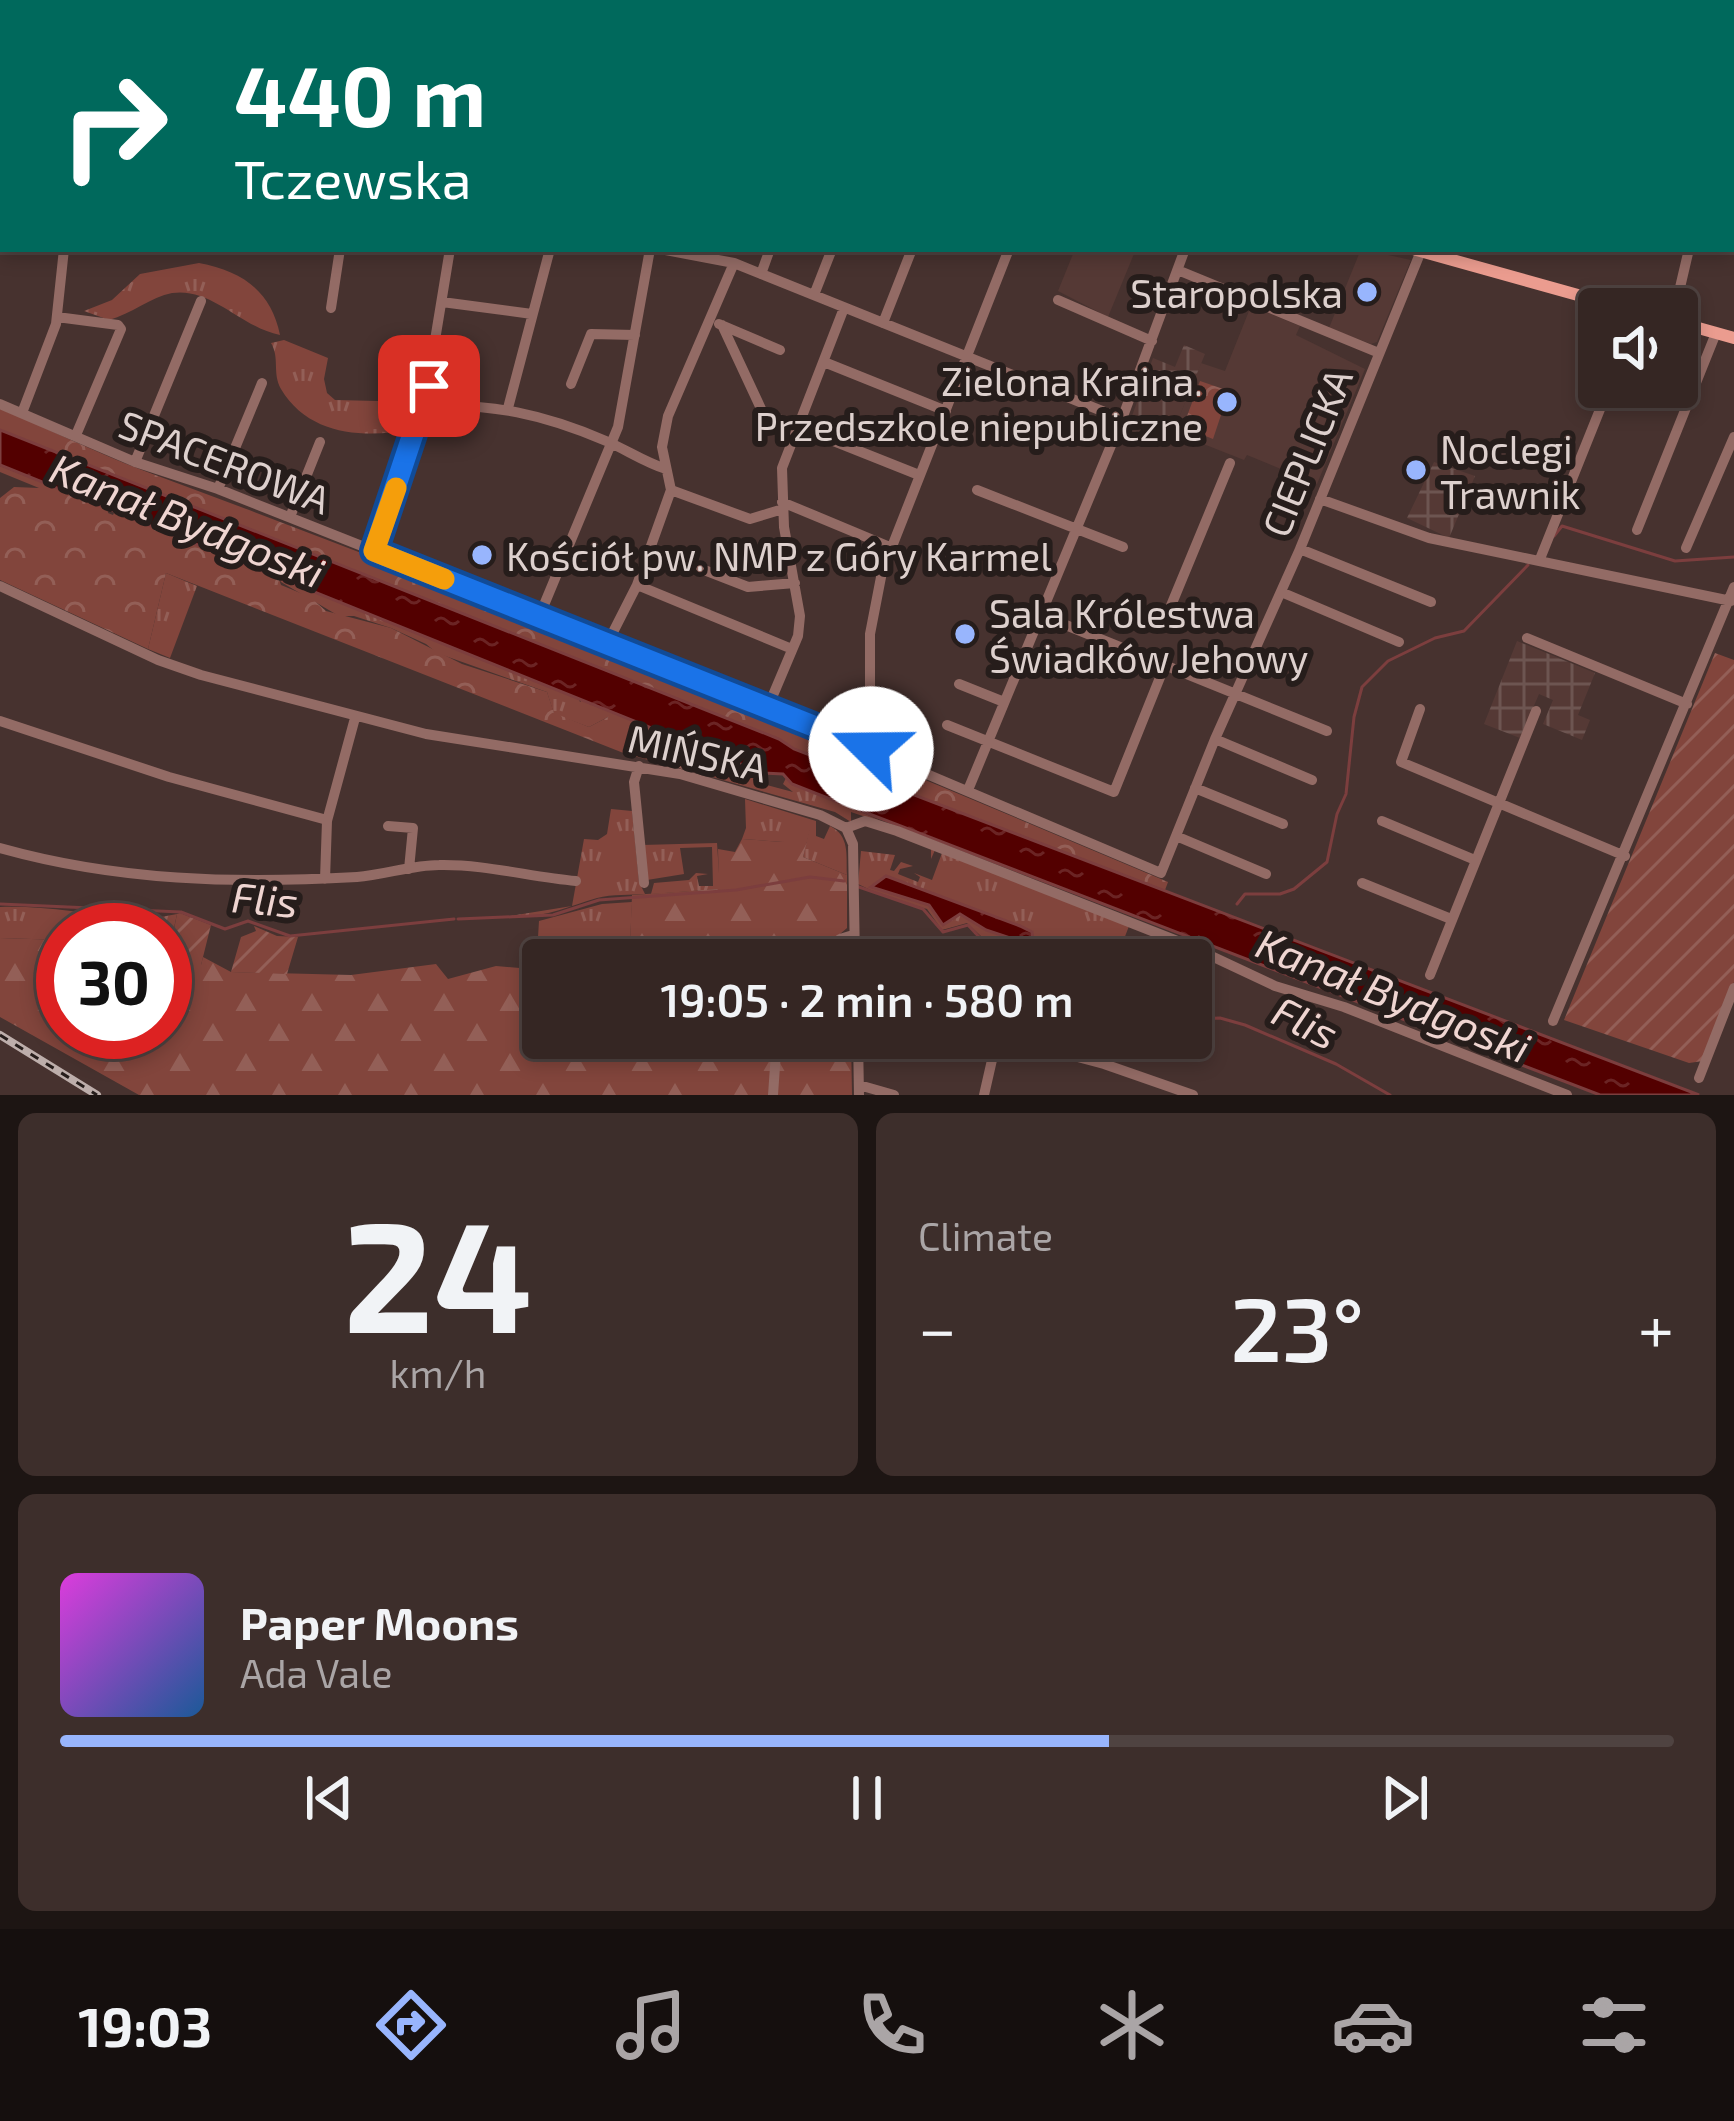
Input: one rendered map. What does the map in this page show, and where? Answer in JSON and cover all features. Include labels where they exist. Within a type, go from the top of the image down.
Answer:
[{"type":"main road","points":[[1428,252],[1578,295]]},
{"type":"main road","points":[[1698,328],[1734,338]]},
{"type":"street","points":[[22,413],[57,317],[64,252]]},
{"type":"street","points":[[331,308],[340,252]]},
{"type":"street","points":[[374,551],[424,407],[450,252]]},
{"type":"street","points":[[508,408],[549,252]]},
{"type":"street","points":[[539,617],[612,444],[649,252]]},
{"type":"street","points":[[677,252],[734,262],[1122,419]]},
{"type":"street","points":[[761,274],[769,252]]},
{"type":"street","points":[[814,295],[831,252]]},
{"type":"street","points":[[883,323],[911,252]]},
{"type":"street","points":[[871,749],[870,634],[876,592],[1008,252]]},
{"type":"street","points":[[968,790],[1122,419],[1184,252]]},
{"type":"street","name":"CIEPLICKA","points":[[1161,873],[1425,252]]},
{"type":"street","points":[[1680,288],[1688,252]]},
{"type":"street","points":[[607,644],[637,585],[671,490],[664,429],[716,322],[734,262]]},
{"type":"street","points":[[1180,271],[1379,352]]},
{"type":"street","points":[[1058,300],[1153,341]]},
{"type":"street","points":[[135,462],[201,301]]},
{"type":"street","points":[[442,302],[532,314]]},
{"type":"street","points":[[768,707],[792,650],[800,616],[784,527],[782,468],[844,308]]},
{"type":"street","points":[[57,317],[121,329],[76,435]]},
{"type":"street","points":[[716,322],[780,350]]},
{"type":"street","points":[[716,322],[763,412],[920,475]]},
{"type":"street","points":[[1637,530],[1715,333]]},
{"type":"street","points":[[571,384],[591,334],[635,335]]},
{"type":"street","points":[[824,362],[946,411]]},
{"type":"street","points":[[218,489],[262,383]]},
{"type":"street","name":"SPACEROWA","points":[[0,404],[135,462],[218,489],[768,707],[1161,873]]},
{"type":"street","points":[[424,407],[508,408],[560,422],[666,469]]},
{"type":"street","points":[[1540,559],[1601,408]]},
{"type":"street","points":[[1686,548],[1734,437]]},
{"type":"street","points":[[290,517],[320,442]]},
{"type":"street","points":[[1171,608],[1230,464]]},
{"type":"street","points":[[671,490],[750,519],[768,516],[782,506]]},
{"type":"street","points":[[977,490],[1123,547]]},
{"type":"street","points":[[1320,499],[1429,538],[1731,601]]},
{"type":"street","points":[[782,506],[890,547]]},
{"type":"street","points":[[768,516],[784,527]]},
{"type":"street","points":[[650,549],[752,588],[795,583]]},
{"type":"street","points":[[1300,549],[1431,602]]},
{"type":"street","points":[[637,585],[792,650]]},
{"type":"street","name":"MIŃSKA","points":[[0,586],[186,670],[356,718],[450,739],[680,773],[813,812],[846,828],[861,821],[897,831],[1190,946],[1275,986],[1338,1004],[1567,1095]]},
{"type":"street","points":[[1553,1021],[1734,587]]},
{"type":"street","points":[[1281,592],[1399,642]]},
{"type":"street","points":[[1041,615],[1327,731]]},
{"type":"street","points":[[1527,638],[1687,704]]},
{"type":"street","points":[[947,724],[1114,792],[1165,665]]},
{"type":"street","points":[[958,684],[1004,702]]},
{"type":"street","points":[[1420,709],[1401,762],[1625,856]]},
{"type":"street","points":[[1430,975],[1536,711]]},
{"type":"street","points":[[325,879],[327,820],[356,718]]},
{"type":"street","points":[[0,721],[169,777],[327,820]]},
{"type":"street","points":[[1215,739],[1312,780]]},
{"type":"street","points":[[639,766],[634,782],[644,883]]},
{"type":"street","points":[[1195,788],[1283,824]]},
{"type":"street","points":[[1382,820],[1475,860]]},
{"type":"street","points":[[388,826],[413,828],[409,869]]},
{"type":"street","points":[[846,828],[852,840],[854,939]]},
{"type":"street","points":[[1176,836],[1266,874]]},
{"type":"street","points":[[0,848],[122,875],[240,882],[325,879],[452,865],[577,881]]},
{"type":"street","points":[[1362,883],[1451,919]]},
{"type":"street","points":[[840,939],[854,935]]},
{"type":"street","points":[[1699,1078],[1734,988]]},
{"type":"street","points":[[773,1095],[775,1059]]},
{"type":"street","points":[[858,1059],[859,1090],[894,1095]]},
{"type":"street","points":[[984,1095],[992,1059]]},
{"type":"street","points":[[1069,1059],[1193,1095]]},
{"type":"shaded area","points":[[1074,252],[1135,252],[1108,317],[1058,291]]},
{"type":"shaded area","points":[[1360,252],[1411,260],[1377,342],[1329,328]]},
{"type":"shaded area","points":[[1251,306],[1300,326],[1296,335],[1365,369],[1317,484],[1173,432],[1201,363],[1225,371]]},
{"type":"shaded area","points":[[1184,345],[1205,354],[1173,432],[1132,416],[1153,358],[1175,367]]},
{"type":"shaded area","points":[[1434,462],[1475,476],[1449,538],[1407,518]]},
{"type":"shaded area","points":[[1517,641],[1595,673],[1578,715],[1590,720],[1582,740],[1543,724],[1553,700],[1539,694],[1520,738],[1484,724]]},
{"type":"green space","points":[[199,263],[228,271],[252,285],[269,306],[280,335],[187,293],[164,295],[109,320],[84,311],[112,300],[140,274]]},
{"type":"green space","points":[[284,340],[328,358],[324,379],[327,393],[335,400],[418,402],[411,430],[357,433],[322,425],[307,416],[278,383],[271,343]]},
{"type":"green space","points":[[1200,381],[1229,391],[1213,439],[1183,427]]},
{"type":"green space","points":[[0,409],[124,463],[785,722],[1168,882],[1165,890],[794,749],[779,739],[0,430]]},
{"type":"green space","points":[[0,466],[109,509],[113,515],[115,511],[278,576],[281,585],[310,597],[326,611],[391,628],[462,664],[547,692],[554,713],[589,727],[610,716],[652,732],[692,754],[709,776],[626,754],[166,573],[148,649],[0,580],[0,498],[14,487],[39,488],[0,472]]},
{"type":"green space","points":[[166,573],[197,586],[170,658],[148,649]]},
{"type":"green space","points":[[278,576],[693,744],[697,751],[700,746],[761,773],[764,779],[759,783],[793,792],[783,784],[786,778],[892,826],[851,812],[851,822],[835,812],[709,776],[679,745],[608,717],[589,727],[554,714],[547,692],[437,653],[391,628],[339,616]]},
{"type":"green space","points":[[1715,653],[1734,660],[1734,982],[1703,1061],[1689,1063],[1564,1020]]},
{"type":"green space","points":[[745,799],[816,821],[816,836],[824,839],[830,826],[836,830],[846,847],[847,875],[803,857],[810,827],[783,842],[742,839]]},
{"type":"green space","points":[[611,809],[632,811],[639,882],[645,894],[603,897],[572,906],[584,839],[598,840],[607,834]]},
{"type":"green space","points":[[790,821],[811,826],[803,857],[847,875],[847,928],[834,939],[630,939],[632,895],[719,889],[718,849],[735,852],[742,839],[783,842]]},
{"type":"green space","points":[[717,843],[720,889],[651,894],[654,883],[689,880],[696,873],[708,874],[697,876],[699,886],[713,886],[712,847],[680,848],[684,874],[647,880],[642,845]]},
{"type":"green space","points":[[931,848],[939,849],[1129,926],[1124,939],[982,937],[967,923],[942,930],[927,909],[858,884],[861,851],[895,855],[890,870],[901,862],[913,866],[898,874],[918,882],[920,877],[914,873],[932,880],[942,853],[935,850],[931,859]]},
{"type":"green space","points":[[632,902],[630,939],[538,939],[539,921],[602,904]]},
{"type":"green space","points":[[572,906],[522,916],[510,916]]},
{"type":"green space","points":[[0,907],[36,908],[36,939],[0,938]]},
{"type":"green space","points":[[192,918],[211,925],[201,965],[192,972]]},
{"type":"green space","points":[[254,926],[277,936],[298,937],[287,974],[231,972],[241,937],[256,931]]},
{"type":"green space","points":[[0,938],[36,939],[36,1037],[0,1017]]},
{"type":"green space","points":[[203,957],[231,972],[351,975],[436,964],[448,979],[496,966],[522,968],[522,1059],[851,1059],[852,1095],[139,1095],[75,1059],[192,1059],[192,963],[201,965]]},
{"type":"water","name":"Kanał Bydgoski","points":[[0,430],[779,739],[794,749],[1699,1095],[1600,1095],[1212,946],[1212,939],[1195,939],[792,784],[783,774],[763,773],[0,465]]},
{"type":"water","points":[[886,876],[1020,926],[1032,932],[1033,939],[1013,939],[986,930],[960,914],[943,925],[929,905],[871,887]]},
{"type":"waterway","points":[[1554,536],[1562,526],[1675,561],[1734,557]]},
{"type":"waterway","points":[[1237,904],[1245,894],[1294,889],[1327,862],[1346,794],[1362,687],[1388,661],[1435,638],[1464,631],[1528,565]]},
{"type":"waterway","name":"Flis","points":[[458,919],[553,915],[599,900],[736,890],[810,877],[844,881]]},
{"type":"waterway","name":"Flis","points":[[856,886],[923,909],[943,932],[968,925],[980,938],[997,939]]},
{"type":"waterway","name":"Flis","points":[[0,904],[181,912],[225,929],[248,921],[290,936],[454,919]]},
{"type":"waterway","name":"Flis","points":[[1212,1018],[1245,1025],[1336,1064],[1390,1095]]},
{"type":"railway","points":[[0,1035],[97,1095]]},
{"type":"slow traffic","points":[[396,488],[374,551],[444,579]]},
{"type":"place","name":"Staropolska","points":[[1367,292]]},
{"type":"place","name":"Zielona Kraina. Przedszkole niepubliczne","points":[[1227,402]]},
{"type":"place","name":"Noclegi Trawnik","points":[[1416,470]]},
{"type":"place","name":"Kościół pw. NMP z Góry Karmel","points":[[482,555]]},
{"type":"place","name":"Sala Królestwa Świadków Jehowy","points":[[965,634]]},
{"type":"route","points":[[429,386],[374,551],[871,749]]}]
